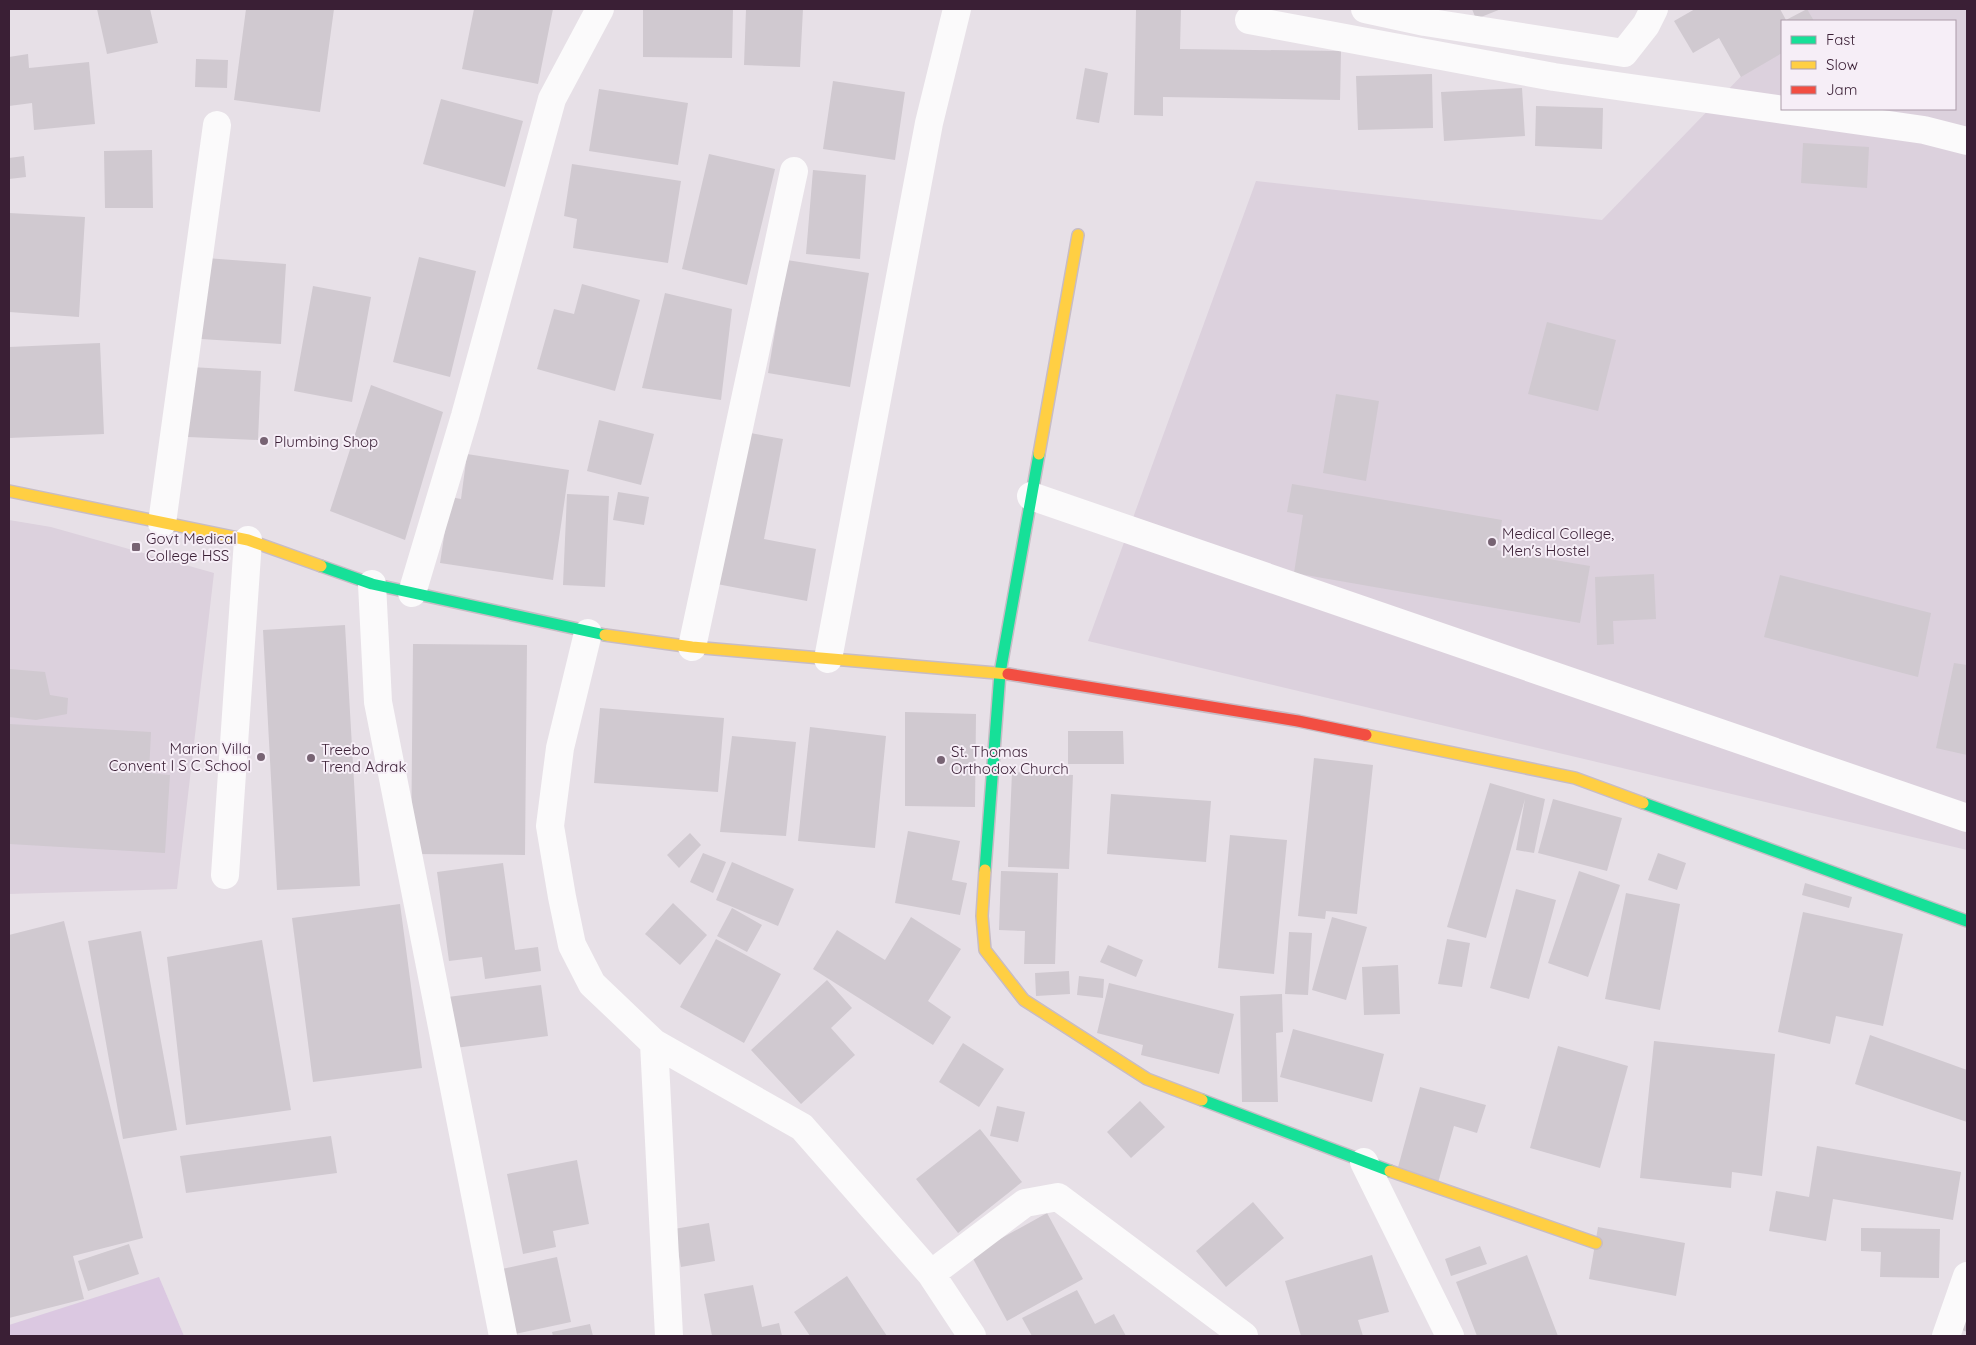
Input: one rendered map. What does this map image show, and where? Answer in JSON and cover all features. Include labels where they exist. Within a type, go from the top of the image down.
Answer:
[{"type":"main road","points":[[1078,235],[1000,674],[982,916],[985,950],[1024,1000],[1047,1017],[1147,1080],[1364,1162],[1596,1243]]},
{"type":"main road","points":[[9,491],[248,540],[372,584],[588,633],[692,647],[1000,674],[1298,721],[1575,778],[1967,921]]},
{"type":"street","points":[[412,593],[465,416],[552,99],[600,9]]},
{"type":"street","points":[[828,659],[928,123],[957,9]]},
{"type":"street","points":[[1365,9],[1425,22],[1624,53],[1646,25],[1654,9]]},
{"type":"street","points":[[1249,20],[1554,77],[1781,110]]},
{"type":"street","points":[[1784,110],[1966,136]]},
{"type":"street","points":[[162,523],[217,125]]},
{"type":"street","points":[[692,647],[794,171]]},
{"type":"street","points":[[1031,496],[1967,818]]},
{"type":"street","points":[[225,875],[248,540]]},
{"type":"street","points":[[372,584],[378,702],[503,1336]]},
{"type":"street","points":[[588,633],[560,748],[550,826],[572,945],[592,984],[654,1043],[802,1126],[931,1274],[972,1336]]},
{"type":"street","points":[[654,1043],[669,1336]]},
{"type":"street","points":[[1364,1162],[1450,1336]]},
{"type":"street","points":[[931,1274],[1025,1203],[1058,1197],[1244,1336]]},
{"type":"street","points":[[1946,1336],[1967,1276]]},
{"type":"shaded area","points":[[1807,9],[1967,9],[1967,850],[1088,641],[1256,181],[1602,220],[1781,35],[1781,110],[1956,110],[1956,20],[1796,20]]},
{"type":"shaded area","points":[[9,520],[51,527],[214,573],[177,889],[9,894]]},
{"type":"shaded area","points":[[159,1277],[184,1336],[9,1336],[9,1325]]},
{"type":"building","points":[[97,9],[150,9],[158,43],[107,54]]},
{"type":"building","points":[[246,9],[334,9],[320,112],[234,100]]},
{"type":"building","points":[[474,9],[553,9],[538,84],[462,69]]},
{"type":"building","points":[[643,9],[733,9],[732,58],[643,57]]},
{"type":"building","points":[[746,9],[803,9],[800,67],[744,65]]},
{"type":"building","points":[[1136,9],[1181,9],[1180,49],[1341,51],[1340,100],[1163,97],[1163,116],[1134,115]]},
{"type":"building","points":[[1472,9],[1501,9],[1476,19]]},
{"type":"building","points":[[1695,9],[1780,9],[1786,20],[1781,20],[1781,54],[1741,77],[1719,38],[1693,53],[1674,21]]},
{"type":"building","points":[[1807,9],[1813,20],[1786,20]]},
{"type":"building","points":[[28,54],[29,68],[89,62],[95,124],[34,130],[32,103],[9,106],[9,57]]},
{"type":"building","points":[[196,59],[228,60],[227,88],[195,87]]},
{"type":"building","points":[[1085,68],[1108,73],[1099,123],[1076,119]]},
{"type":"building","points":[[1432,74],[1433,128],[1358,130],[1356,76]]},
{"type":"building","points":[[833,81],[905,92],[895,160],[823,149]]},
{"type":"building","points":[[1522,88],[1525,136],[1444,141],[1441,92]]},
{"type":"building","points":[[599,89],[688,103],[678,165],[589,151]]},
{"type":"building","points":[[441,99],[523,121],[505,187],[423,164]]},
{"type":"building","points":[[1536,106],[1603,108],[1602,149],[1535,146]]},
{"type":"building","points":[[1803,143],[1869,147],[1867,188],[1801,183]]},
{"type":"building","points":[[152,150],[153,208],[105,208],[104,151]]},
{"type":"building","points":[[709,154],[775,169],[747,285],[682,269]]},
{"type":"building","points":[[24,156],[26,177],[9,179],[9,158]]},
{"type":"building","points":[[572,164],[681,181],[668,263],[573,248],[577,219],[564,216]]},
{"type":"building","points":[[813,170],[866,175],[860,259],[806,254]]},
{"type":"building","points":[[9,213],[85,217],[79,317],[9,312]]},
{"type":"building","points":[[419,257],[476,271],[450,377],[393,362]]},
{"type":"building","points":[[206,258],[286,264],[281,344],[201,339]]},
{"type":"building","points":[[787,260],[869,273],[850,387],[768,373]]},
{"type":"building","points":[[582,284],[640,300],[615,391],[537,369],[554,309],[574,314]]},
{"type":"building","points":[[313,286],[371,297],[352,402],[294,391]]},
{"type":"building","points":[[665,293],[732,309],[721,400],[642,388]]},
{"type":"building","points":[[1547,322],[1616,340],[1598,411],[1528,394]]},
{"type":"building","points":[[100,343],[104,434],[9,438],[9,347]]},
{"type":"building","points":[[191,367],[261,371],[258,440],[188,437]]},
{"type":"building","points":[[371,385],[443,412],[405,540],[330,511]]},
{"type":"building","points":[[1336,394],[1379,401],[1366,481],[1323,473]]},
{"type":"building","points":[[599,420],[654,434],[641,485],[587,471]]},
{"type":"building","points":[[745,432],[783,439],[764,539],[816,549],[807,601],[717,584]]},
{"type":"building","points":[[467,454],[569,470],[553,580],[440,563],[450,497],[461,499]]},
{"type":"building","points":[[1292,484],[1502,520],[1497,550],[1590,566],[1580,623],[1294,573],[1303,515],[1287,512]]},
{"type":"building","points":[[618,492],[649,497],[644,525],[613,520]]},
{"type":"building","points":[[567,494],[609,496],[605,587],[563,585]]},
{"type":"building","points":[[1654,574],[1656,619],[1613,621],[1614,644],[1597,645],[1595,577]]},
{"type":"building","points":[[1780,575],[1931,613],[1918,677],[1764,637]]},
{"type":"building","name":"Treebo Trend Adrak","points":[[345,625],[360,886],[277,890],[263,630]]},
{"type":"building","points":[[413,644],[527,645],[525,855],[411,854]]},
{"type":"building","points":[[1954,663],[1967,665],[1967,755],[1936,748]]},
{"type":"building","points":[[9,669],[45,672],[50,695],[68,698],[67,714],[36,720],[9,717]]},
{"type":"building","points":[[600,708],[724,718],[718,792],[594,783]]},
{"type":"building","name":"St. Thomas Orthodox Church","points":[[905,712],[976,714],[975,807],[905,806]]},
{"type":"building","points":[[9,724],[151,732],[149,773],[170,775],[165,853],[9,844]]},
{"type":"building","points":[[810,727],[886,736],[875,848],[798,841]]},
{"type":"building","points":[[1068,731],[1123,731],[1124,764],[1068,764]]},
{"type":"building","points":[[732,736],[796,742],[786,836],[720,832]]},
{"type":"building","points":[[1314,758],[1373,765],[1357,914],[1326,911],[1325,919],[1298,916]]},
{"type":"building","points":[[1012,772],[1073,775],[1069,869],[1008,867]]},
{"type":"building","points":[[1490,783],[1545,799],[1534,853],[1516,850],[1525,799],[1486,938],[1447,927]]},
{"type":"building","points":[[1111,794],[1211,801],[1206,862],[1107,854]]},
{"type":"building","points":[[1553,799],[1622,818],[1607,871],[1538,853]]},
{"type":"building","points":[[908,831],[960,841],[952,880],[967,883],[960,915],[895,903]]},
{"type":"building","points":[[690,833],[701,845],[679,868],[667,855]]},
{"type":"building","points":[[1230,835],[1287,840],[1274,974],[1218,968]]},
{"type":"building","points":[[703,853],[726,862],[713,893],[690,882]]},
{"type":"building","points":[[1658,853],[1686,863],[1677,890],[1648,880]]},
{"type":"building","points":[[732,862],[794,889],[778,926],[716,900]]},
{"type":"building","points":[[503,863],[515,950],[538,947],[541,971],[485,979],[482,957],[449,961],[437,872]]},
{"type":"building","points":[[1001,871],[1058,873],[1055,964],[1024,964],[1025,931],[999,930]]},
{"type":"building","points":[[1579,871],[1620,885],[1588,977],[1548,963]]},
{"type":"building","points":[[1805,883],[1852,897],[1849,908],[1802,895]]},
{"type":"building","points":[[1516,889],[1556,900],[1529,999],[1490,988]]},
{"type":"building","points":[[1626,893],[1680,904],[1660,1010],[1605,999]]},
{"type":"building","points":[[673,903],[707,935],[680,965],[645,934]]},
{"type":"building","points":[[400,904],[422,1068],[313,1082],[292,918]]},
{"type":"building","points":[[732,908],[762,925],[747,952],[717,936]]},
{"type":"building","points":[[1803,912],[1903,934],[1883,1026],[1836,1016],[1830,1044],[1778,1032]]},
{"type":"building","points":[[911,917],[961,949],[928,1001],[951,1017],[933,1045],[813,969],[837,930],[885,960]]},
{"type":"building","points":[[1332,917],[1367,927],[1346,1000],[1312,990]]},
{"type":"building","points":[[64,921],[143,1238],[73,1256],[84,1299],[9,1318],[9,935]]},
{"type":"building","points":[[141,931],[177,1130],[123,1139],[88,941]]},
{"type":"building","points":[[1289,932],[1312,933],[1308,995],[1285,994]]},
{"type":"building","points":[[716,939],[781,974],[744,1043],[680,1007]]},
{"type":"building","points":[[1447,939],[1470,943],[1462,987],[1438,984]]},
{"type":"building","points":[[262,940],[291,1110],[186,1125],[167,957]]},
{"type":"building","points":[[1108,945],[1143,960],[1136,977],[1100,962]]},
{"type":"building","points":[[1398,965],[1400,1014],[1364,1015],[1362,967]]},
{"type":"building","points":[[1069,971],[1070,994],[1036,996],[1035,973]]},
{"type":"building","points":[[1079,976],[1104,979],[1103,998],[1077,995]]},
{"type":"building","points":[[827,980],[852,1008],[831,1028],[855,1055],[801,1104],[751,1050]]},
{"type":"building","points":[[1109,983],[1234,1014],[1219,1074],[1141,1055],[1143,1045],[1097,1033]]},
{"type":"building","points":[[541,985],[548,1036],[447,1049],[440,998]]},
{"type":"building","points":[[1282,994],[1283,1032],[1276,1033],[1278,1102],[1242,1102],[1240,996]]},
{"type":"building","points":[[1293,1029],[1384,1054],[1372,1102],[1280,1077]]},
{"type":"building","points":[[1870,1035],[1967,1070],[1967,1122],[1855,1084]]},
{"type":"building","points":[[1654,1041],[1775,1054],[1762,1176],[1732,1172],[1731,1188],[1640,1178]]},
{"type":"building","points":[[963,1043],[1004,1069],[979,1107],[939,1082]]},
{"type":"building","points":[[1558,1046],[1628,1066],[1600,1168],[1530,1148]]},
{"type":"building","points":[[1420,1087],[1486,1105],[1477,1133],[1454,1126],[1438,1183],[1397,1171]]},
{"type":"building","points":[[1140,1101],[1165,1127],[1131,1158],[1107,1132]]},
{"type":"building","points":[[997,1106],[1025,1112],[1018,1142],[990,1136]]},
{"type":"building","points":[[980,1129],[1022,1182],[958,1233],[916,1179]]},
{"type":"building","points":[[331,1136],[337,1173],[186,1193],[180,1156]]},
{"type":"building","points":[[1817,1146],[1961,1172],[1953,1220],[1833,1199],[1826,1241],[1769,1231],[1776,1191],[1809,1197]]},
{"type":"building","points":[[577,1160],[589,1224],[553,1231],[556,1247],[523,1254],[507,1174]]},
{"type":"building","points":[[1253,1202],[1284,1238],[1226,1287],[1196,1251]]},
{"type":"building","points":[[1047,1213],[1083,1279],[1007,1321],[971,1255]]},
{"type":"building","points":[[709,1223],[715,1261],[681,1267],[674,1229]]},
{"type":"building","points":[[1598,1227],[1685,1243],[1676,1296],[1589,1279]]},
{"type":"building","points":[[1861,1228],[1940,1229],[1939,1278],[1880,1277],[1881,1252],[1861,1251]]},
{"type":"building","points":[[129,1244],[139,1274],[88,1291],[78,1261]]},
{"type":"building","points":[[1480,1246],[1487,1264],[1451,1276],[1445,1259]]},
{"type":"building","points":[[1372,1255],[1389,1312],[1358,1320],[1363,1336],[1301,1336],[1285,1281]]},
{"type":"building","points":[[1527,1255],[1558,1336],[1477,1336],[1456,1282]]},
{"type":"building","points":[[557,1257],[571,1322],[515,1334],[502,1269]]},
{"type":"building","points":[[847,1276],[887,1336],[810,1336],[794,1312]]},
{"type":"building","points":[[753,1285],[762,1327],[779,1323],[782,1336],[712,1336],[704,1294]]},
{"type":"building","points":[[1077,1290],[1095,1324],[1114,1314],[1126,1336],[1032,1336],[1022,1318]]},
{"type":"building","points":[[1967,1313],[1967,1332],[1960,1329]]},
{"type":"building","points":[[590,1324],[593,1336],[553,1336],[552,1332]]},
{"type":"traffic: fast","points":[[985,870],[1000,673],[1039,454]]},
{"type":"traffic: fast","points":[[321,566],[372,584],[605,635]]},
{"type":"traffic: fast","points":[[1643,803],[1967,921]]},
{"type":"traffic: fast","points":[[1202,1100],[1390,1171]]},
{"type":"traffic: slow","points":[[1039,454],[1078,235]]},
{"type":"traffic: slow","points":[[9,491],[248,540],[321,566]]},
{"type":"traffic: slow","points":[[605,635],[692,647],[1008,674]]},
{"type":"traffic: slow","points":[[1366,735],[1575,778],[1643,803]]},
{"type":"traffic: slow","points":[[985,870],[982,916],[985,950],[1024,1000],[1147,1079],[1202,1100]]},
{"type":"traffic: slow","points":[[1390,1171],[1596,1243]]},
{"type":"traffic: jam","points":[[1008,674],[1298,721],[1366,735]]},
{"type":"place","name":"Plumbing Shop","points":[[264,441]]},
{"type":"place","name":"Medical College, Men's Hostel","points":[[1492,542]]},
{"type":"place","name":"Govt Medical College HSS","points":[[136,547]]},
{"type":"place","name":"Marion Villa Convent I S C School","points":[[261,757]]},
{"type":"place","name":"Treebo Trend Adrak","points":[[311,758]]},
{"type":"place","name":"St. Thomas Orthodox Church","points":[[941,760]]}]
